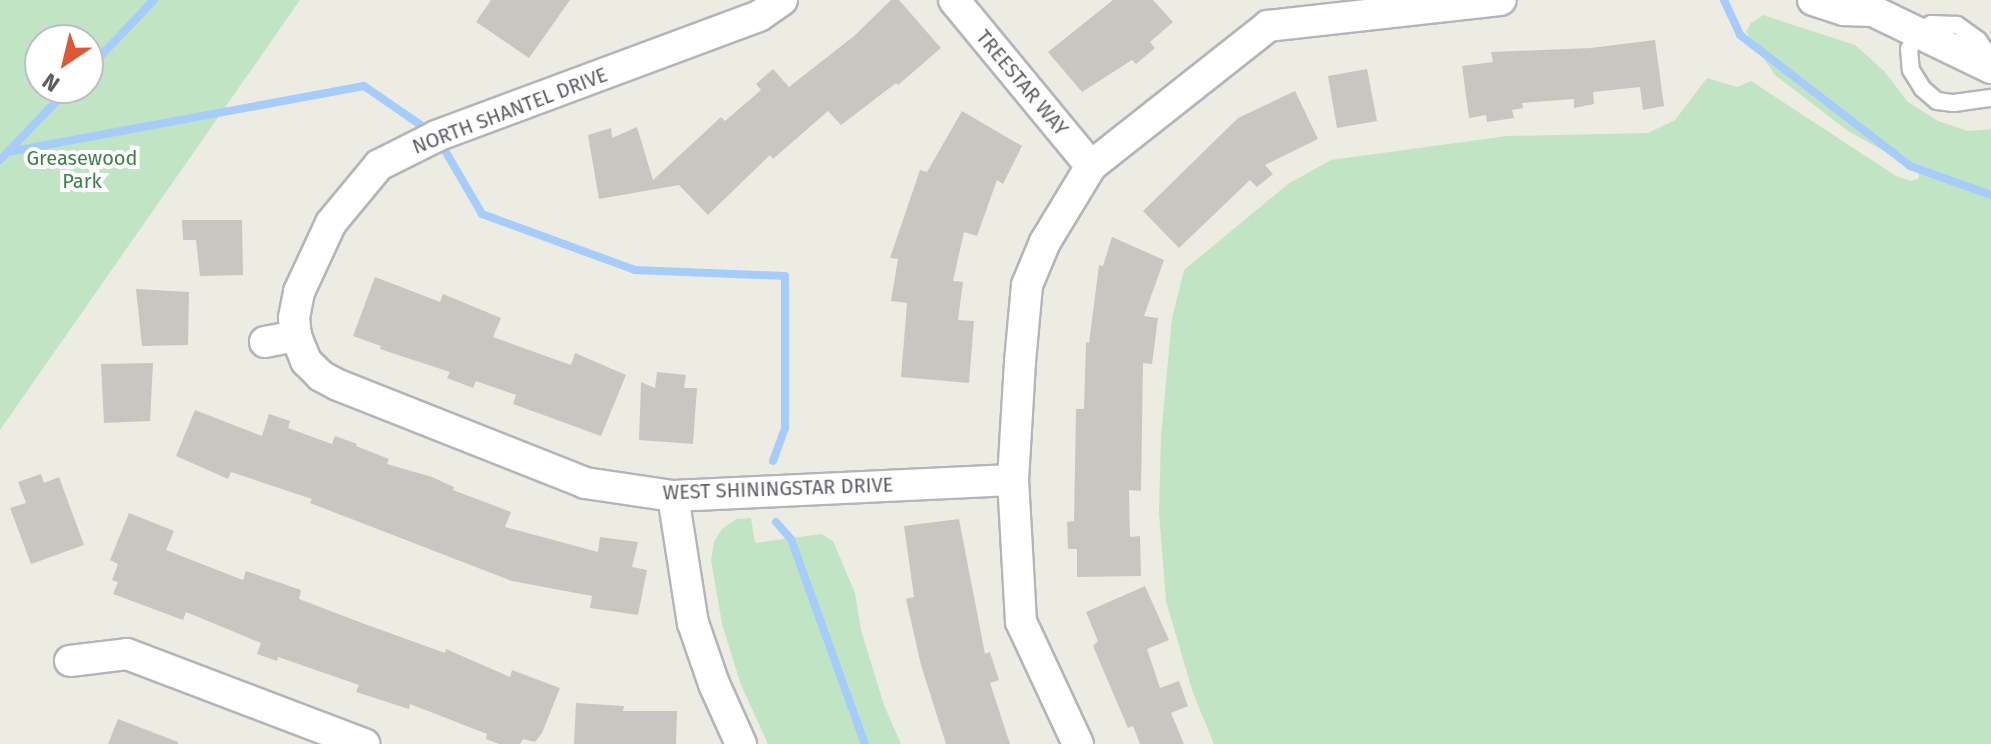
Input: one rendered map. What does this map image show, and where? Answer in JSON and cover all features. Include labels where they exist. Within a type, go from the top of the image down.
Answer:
[{"type":"street","name":"NORTH SHANTEL DRIVE","points":[[296,338],[294,318],[299,292],[331,223],[379,165],[437,136],[759,16],[782,0]]},
{"type":"street","name":"TREESTAR WAY","points":[[954,0],[1091,166]]},
{"type":"street","points":[[1078,744],[1021,622],[1013,480],[1027,285],[1045,242],[1091,166],[1268,26],[1501,0]]},
{"type":"street","points":[[1813,0],[1991,68]]},
{"type":"street","points":[[1914,41],[1991,89]]},
{"type":"street","points":[[265,342],[296,338]]},
{"type":"street","name":"WEST SHININGSTAR DRIVE","points":[[296,338],[306,361],[321,376],[338,385],[585,483],[673,496],[1013,480]]},
{"type":"street","points":[[673,496],[693,623],[714,684],[741,744]]},
{"type":"street","points":[[70,661],[127,654],[364,744]]},
{"type":"lane","points":[[1991,59],[1978,40],[1957,25],[1931,24],[1914,41],[1911,70],[1923,89],[1937,101],[1954,103],[1991,98]]},
{"type":"green space","name":"Greasewood Park","points":[[0,0],[300,0],[0,430]]},
{"type":"green space","points":[[1763,15],[1855,45],[1884,71],[1908,102],[1938,121],[1968,131],[1991,129],[1991,744],[1214,744],[1193,693],[1166,601],[1159,513],[1161,436],[1172,318],[1184,270],[1288,184],[1331,160],[1507,136],[1648,133],[1675,120],[1707,78],[1737,87],[1751,81],[1896,176],[1911,181],[1918,179],[1920,171],[1848,131],[1775,75],[1746,32],[1751,23]]},
{"type":"green space","points":[[751,518],[755,543],[821,534],[833,541],[855,593],[861,630],[884,705],[901,744],[768,744],[741,685],[722,624],[711,560],[714,542],[722,529],[736,519]]},
{"type":"building","points":[[491,0],[570,0],[529,58],[476,22]]},
{"type":"building","points":[[891,0],[899,0],[941,48],[898,85],[896,83],[841,125],[828,111],[773,159],[770,155],[708,215],[679,185],[599,199],[588,135],[611,128],[612,138],[637,127],[653,180],[721,117],[725,121],[761,90],[756,84],[773,69],[789,87],[854,36]]},
{"type":"building","points":[[1113,0],[1153,0],[1173,22],[1150,42],[1155,48],[1136,64],[1132,60],[1082,92],[1048,52]]},
{"type":"building","points":[[1655,40],[1664,106],[1643,110],[1640,87],[1593,92],[1594,104],[1574,108],[1574,99],[1522,103],[1523,108],[1512,110],[1514,118],[1487,122],[1486,115],[1469,118],[1462,66],[1493,62],[1491,52],[1591,48]]},
{"type":"building","points":[[1367,69],[1377,121],[1337,128],[1328,76]]},
{"type":"building","points":[[1295,91],[1318,139],[1265,165],[1273,174],[1257,187],[1250,180],[1179,248],[1143,211],[1238,118]]},
{"type":"building","points":[[962,111],[1022,146],[1003,184],[997,180],[977,236],[964,232],[953,281],[963,282],[958,320],[974,321],[969,383],[901,377],[907,303],[891,301],[898,259],[890,258],[920,170],[927,172]]},
{"type":"building","points":[[182,220],[242,220],[243,275],[200,276],[196,240],[183,240]]},
{"type":"building","points":[[1112,237],[1164,260],[1144,316],[1158,318],[1152,364],[1143,363],[1141,491],[1129,490],[1130,537],[1140,536],[1141,576],[1077,577],[1077,549],[1068,549],[1067,522],[1074,521],[1076,409],[1084,409],[1086,342],[1089,343],[1099,265],[1103,266]]},
{"type":"building","points":[[375,277],[440,302],[443,294],[501,318],[493,337],[571,365],[575,353],[626,375],[601,436],[513,404],[516,395],[476,381],[473,388],[447,378],[450,372],[380,349],[381,346],[353,336]]},
{"type":"building","points":[[136,289],[189,292],[188,345],[142,346]]},
{"type":"building","points":[[153,363],[150,421],[104,423],[101,364]]},
{"type":"building","points":[[657,372],[686,375],[684,388],[697,388],[693,444],[639,440],[641,382],[655,388]]},
{"type":"building","points":[[195,410],[262,436],[269,414],[290,421],[288,428],[332,444],[335,436],[357,444],[389,459],[387,464],[432,477],[454,487],[453,490],[511,512],[505,527],[598,552],[600,537],[638,542],[632,567],[647,570],[638,615],[590,608],[592,596],[512,581],[310,503],[312,499],[231,472],[228,479],[176,456]]},
{"type":"building","points":[[41,474],[44,483],[59,477],[84,545],[31,564],[10,508],[26,503],[18,482]]},
{"type":"building","points":[[129,513],[174,531],[166,550],[243,580],[246,571],[301,590],[299,599],[362,623],[445,653],[446,649],[510,677],[512,670],[560,688],[542,733],[535,742],[523,739],[520,744],[499,744],[486,739],[487,734],[410,704],[409,709],[356,692],[359,685],[278,657],[277,661],[257,654],[261,643],[186,612],[183,620],[113,594],[118,582],[112,580],[118,564],[110,560]]},
{"type":"building","points":[[959,519],[985,654],[990,652],[999,680],[990,683],[1010,744],[946,744],[921,665],[906,599],[914,597],[904,526]]},
{"type":"building","points":[[1145,586],[1169,640],[1147,649],[1160,688],[1179,681],[1188,706],[1171,713],[1184,744],[1140,744],[1133,726],[1128,728],[1093,646],[1098,641],[1086,612]]},
{"type":"building","points":[[576,703],[624,706],[623,711],[677,711],[676,744],[574,744]]},
{"type":"building","points":[[118,719],[178,742],[178,744],[108,744]]},
{"type":"waterway","points":[[104,52],[154,0]]},
{"type":"waterway","points":[[1724,0],[1740,35],[1910,166],[1991,195]]},
{"type":"waterway","points":[[8,152],[364,86],[431,132]]},
{"type":"waterway","points":[[0,160],[54,104]]},
{"type":"waterway","points":[[440,142],[482,214],[635,270],[785,276],[785,428],[773,461]]},
{"type":"waterway","points":[[776,522],[791,539],[865,744]]}]
